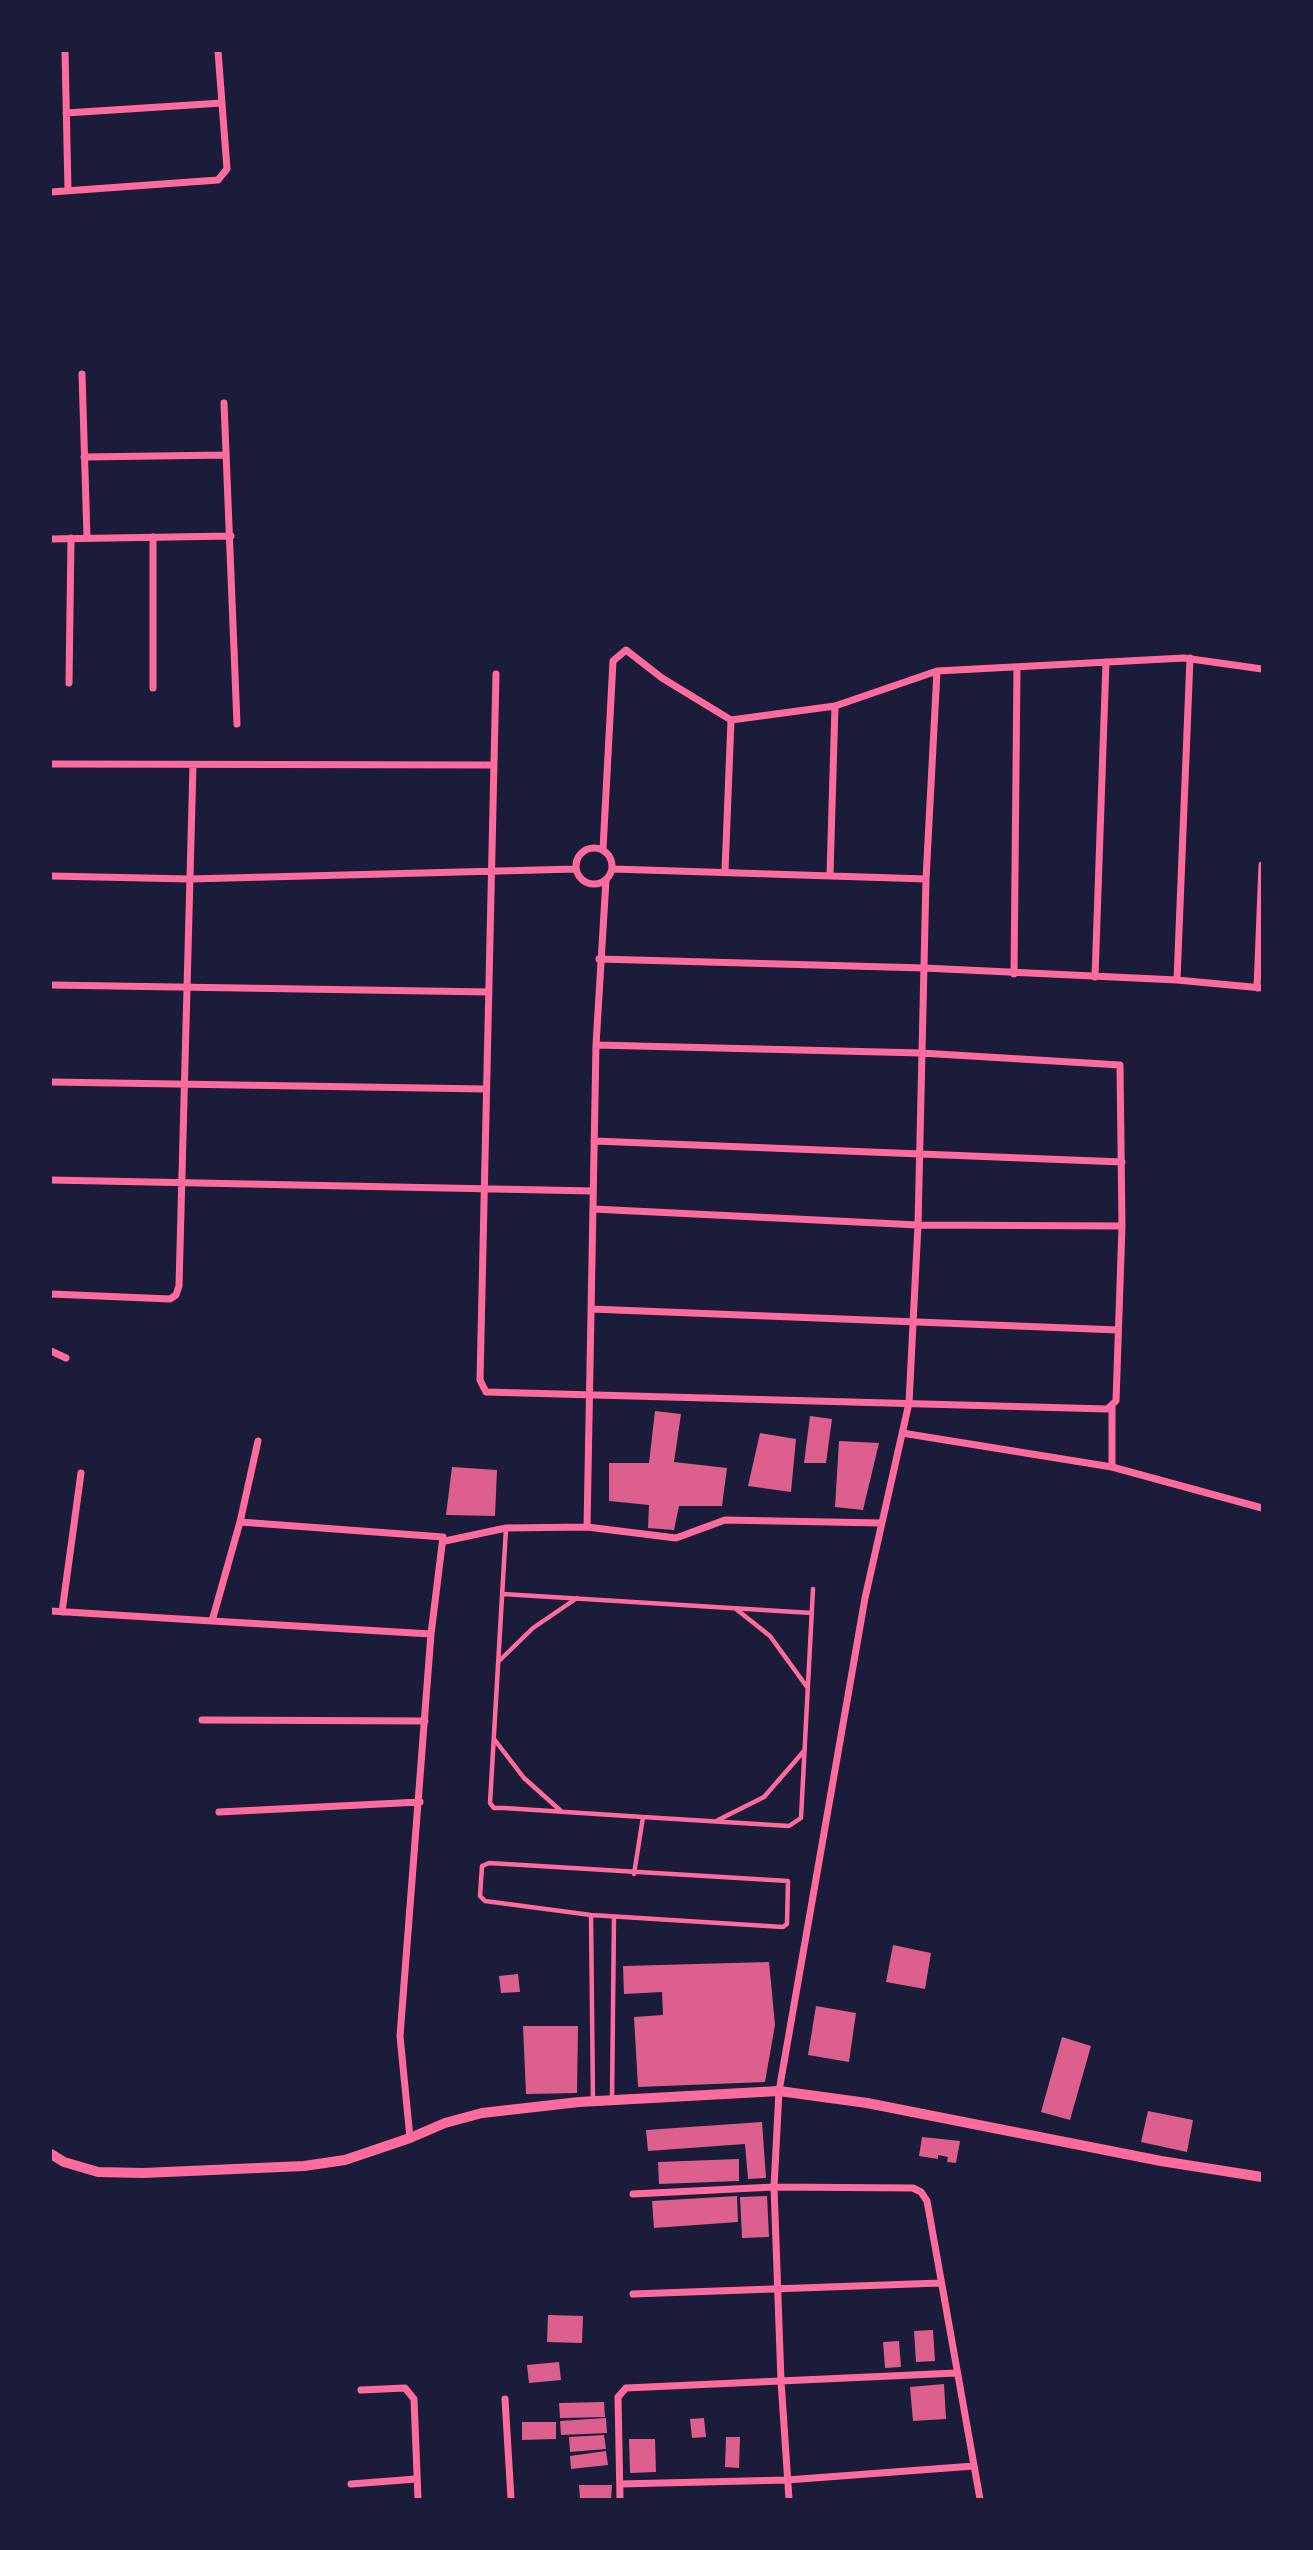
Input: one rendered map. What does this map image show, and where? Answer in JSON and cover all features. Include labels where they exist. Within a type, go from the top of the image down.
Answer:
[{"type":"street","points":[[65,51],[68,190]]},
{"type":"street","points":[[51,191],[218,180],[227,169],[218,51]]},
{"type":"street","points":[[66,113],[222,103]]},
{"type":"street","points":[[82,374],[88,537]]},
{"type":"street","points":[[224,402],[237,724]]},
{"type":"street","points":[[84,457],[226,455]]},
{"type":"street","points":[[51,539],[231,536]]},
{"type":"street","points":[[153,537],[153,688]]},
{"type":"street","points":[[69,683],[71,538]]},
{"type":"street","points":[[603,849],[613,661],[619,653],[631,652],[662,678],[730,720],[835,706],[937,671],[1190,658],[1262,668]]},
{"type":"street","points":[[1178,980],[1190,658]]},
{"type":"street","points":[[1095,977],[1106,662]]},
{"type":"street","points":[[1014,974],[1017,667]]},
{"type":"street","points":[[789,2499],[780,2381],[774,2187],[779,2091],[865,1598],[909,1403],[918,1226],[926,879],[937,671]]},
{"type":"street","points":[[496,674],[484,1189],[482,1387],[486,1392],[1112,1406]]},
{"type":"street","points":[[830,874],[835,706]]},
{"type":"street","points":[[725,871],[730,720]]},
{"type":"street","points":[[51,764],[494,765]]},
{"type":"street","points":[[51,1294],[170,1299],[176,1295],[193,765]]},
{"type":"street","points":[[587,1527],[599,959],[606,880],[613,869],[611,856],[603,849],[588,848],[578,856],[576,869],[582,880],[594,885],[606,880]]},
{"type":"street","points":[[599,959],[924,968],[1178,980],[1260,988],[1262,865]]},
{"type":"street","points":[[51,876],[190,879],[576,869]]},
{"type":"street","points":[[613,869],[926,879]]},
{"type":"street","points":[[51,985],[489,992]]},
{"type":"street","points":[[596,1045],[921,1053],[1120,1066],[1122,1227],[1116,1401],[1112,1406],[1112,1467]]},
{"type":"street","points":[[51,1082],[486,1089]]},
{"type":"street","points":[[594,1141],[1122,1162]]},
{"type":"street","points":[[51,1180],[593,1191]]},
{"type":"street","points":[[593,1209],[918,1226],[1122,1227]]},
{"type":"street","points":[[590,1309],[1118,1330]]},
{"type":"street","points":[[51,1350],[66,1358]]},
{"type":"street","points":[[902,1433],[1112,1467],[1262,1508]]},
{"type":"street","points":[[212,1621],[240,1522],[258,1441]]},
{"type":"street","points":[[62,1612],[80,1473]]},
{"type":"street","points":[[445,1541],[506,1528],[587,1527],[676,1538],[725,1520],[881,1523]]},
{"type":"street","points":[[240,1522],[440,1534],[445,1541],[431,1634],[421,1802],[400,2036],[411,2138]]},
{"type":"street","points":[[51,1611],[431,1634]]},
{"type":"street","points":[[202,1720],[425,1721]]},
{"type":"street","points":[[219,1812],[421,1802]]},
{"type":"street","points":[[51,2154],[64,2162],[98,2172],[143,2174],[304,2166],[345,2160],[411,2138],[445,2123],[482,2113],[593,2101],[779,2091],[867,2103],[1161,2161],[1262,2177]]},
{"type":"street","points":[[633,2194],[774,2187],[913,2188],[921,2192],[927,2201],[980,2499]]},
{"type":"street","points":[[633,2294],[940,2283]]},
{"type":"street","points":[[621,2499],[618,2397],[626,2388],[956,2373]]},
{"type":"street","points":[[361,2390],[405,2388],[410,2391],[414,2399],[418,2499]]},
{"type":"street","points":[[505,2399],[511,2499]]},
{"type":"street","points":[[620,2484],[788,2480],[974,2466]]},
{"type":"street","points":[[351,2484],[416,2479]]},
{"type":"lane","points":[[506,1528],[491,1803],[494,1808],[794,1825],[801,1818],[813,1589]]},
{"type":"lane","points":[[503,1594],[812,1613]]},
{"type":"lane","points":[[499,1661],[533,1628],[578,1598]]},
{"type":"lane","points":[[736,1609],[769,1636],[808,1688]]},
{"type":"lane","points":[[495,1739],[524,1778],[561,1812]]},
{"type":"lane","points":[[713,1821],[733,1815],[764,1797],[804,1751]]},
{"type":"lane","points":[[634,1874],[643,1817]]},
{"type":"lane","points":[[489,1863],[634,1874],[788,1881],[787,1924],[783,1927],[592,1915],[483,1900],[479,1883],[482,1866],[489,1863]]},
{"type":"lane","points":[[592,1915],[593,2101]]},
{"type":"lane","points":[[612,2101],[614,1917]]},
{"type":"building","points":[[655,1411],[681,1414],[674,1462],[727,1468],[722,1506],[679,1506],[674,1530],[648,1528],[649,1505],[609,1501],[609,1463],[649,1463]]},
{"type":"building","points":[[810,1416],[832,1419],[826,1463],[804,1463]]},
{"type":"building","points":[[760,1433],[796,1439],[791,1492],[748,1486]]},
{"type":"building","points":[[839,1441],[879,1443],[863,1510],[835,1507]]},
{"type":"building","points":[[452,1467],[497,1470],[495,1516],[446,1515]]},
{"type":"building","points":[[893,1945],[931,1953],[925,1989],[886,1982]]},
{"type":"building","points":[[769,1962],[775,2025],[765,2082],[638,2087],[634,2017],[663,2015],[662,1992],[624,1994],[623,1966]]},
{"type":"building","points":[[518,1974],[520,1992],[501,1993],[499,1976]]},
{"type":"building","points":[[816,2006],[856,2013],[849,2062],[808,2055]]},
{"type":"building","points":[[523,2026],[578,2026],[577,2093],[526,2094]]},
{"type":"building","points":[[1062,2037],[1091,2046],[1070,2120],[1041,2112]]},
{"type":"building","points":[[1148,2111],[1193,2120],[1187,2152],[1141,2142]]},
{"type":"building","points":[[762,2122],[766,2178],[748,2179],[745,2144],[648,2151],[646,2130]]},
{"type":"building","points":[[922,2137],[960,2141],[956,2163],[947,2162],[948,2157],[938,2155],[938,2159],[919,2156]]},
{"type":"building","points":[[739,2159],[739,2181],[659,2184],[658,2162]]},
{"type":"building","points":[[737,2196],[738,2222],[654,2228],[652,2201]]},
{"type":"building","points":[[767,2196],[769,2237],[742,2238],[740,2197]]},
{"type":"building","points":[[548,2315],[583,2316],[582,2343],[547,2342]]},
{"type":"building","points":[[933,2330],[935,2361],[916,2362],[914,2331]]},
{"type":"building","points":[[899,2341],[901,2367],[885,2368],[883,2342]]},
{"type":"building","points":[[559,2362],[561,2380],[529,2383],[527,2365]]},
{"type":"building","points":[[944,2384],[946,2419],[913,2421],[910,2387]]},
{"type":"building","points":[[604,2402],[605,2417],[560,2418],[559,2403]]},
{"type":"building","points":[[606,2418],[607,2433],[561,2435],[560,2421]]},
{"type":"building","points":[[704,2418],[706,2437],[692,2438],[690,2419]]},
{"type":"building","points":[[522,2422],[556,2422],[556,2439],[522,2440]]},
{"type":"building","points":[[604,2435],[606,2449],[570,2452],[569,2437]]},
{"type":"building","points":[[726,2437],[740,2437],[739,2468],[725,2467]]},
{"type":"building","points":[[629,2439],[655,2439],[656,2472],[630,2473]]},
{"type":"building","points":[[606,2451],[608,2465],[571,2469],[570,2456]]},
{"type":"building","points":[[579,2485],[612,2485],[611,2499],[580,2499]]}]
